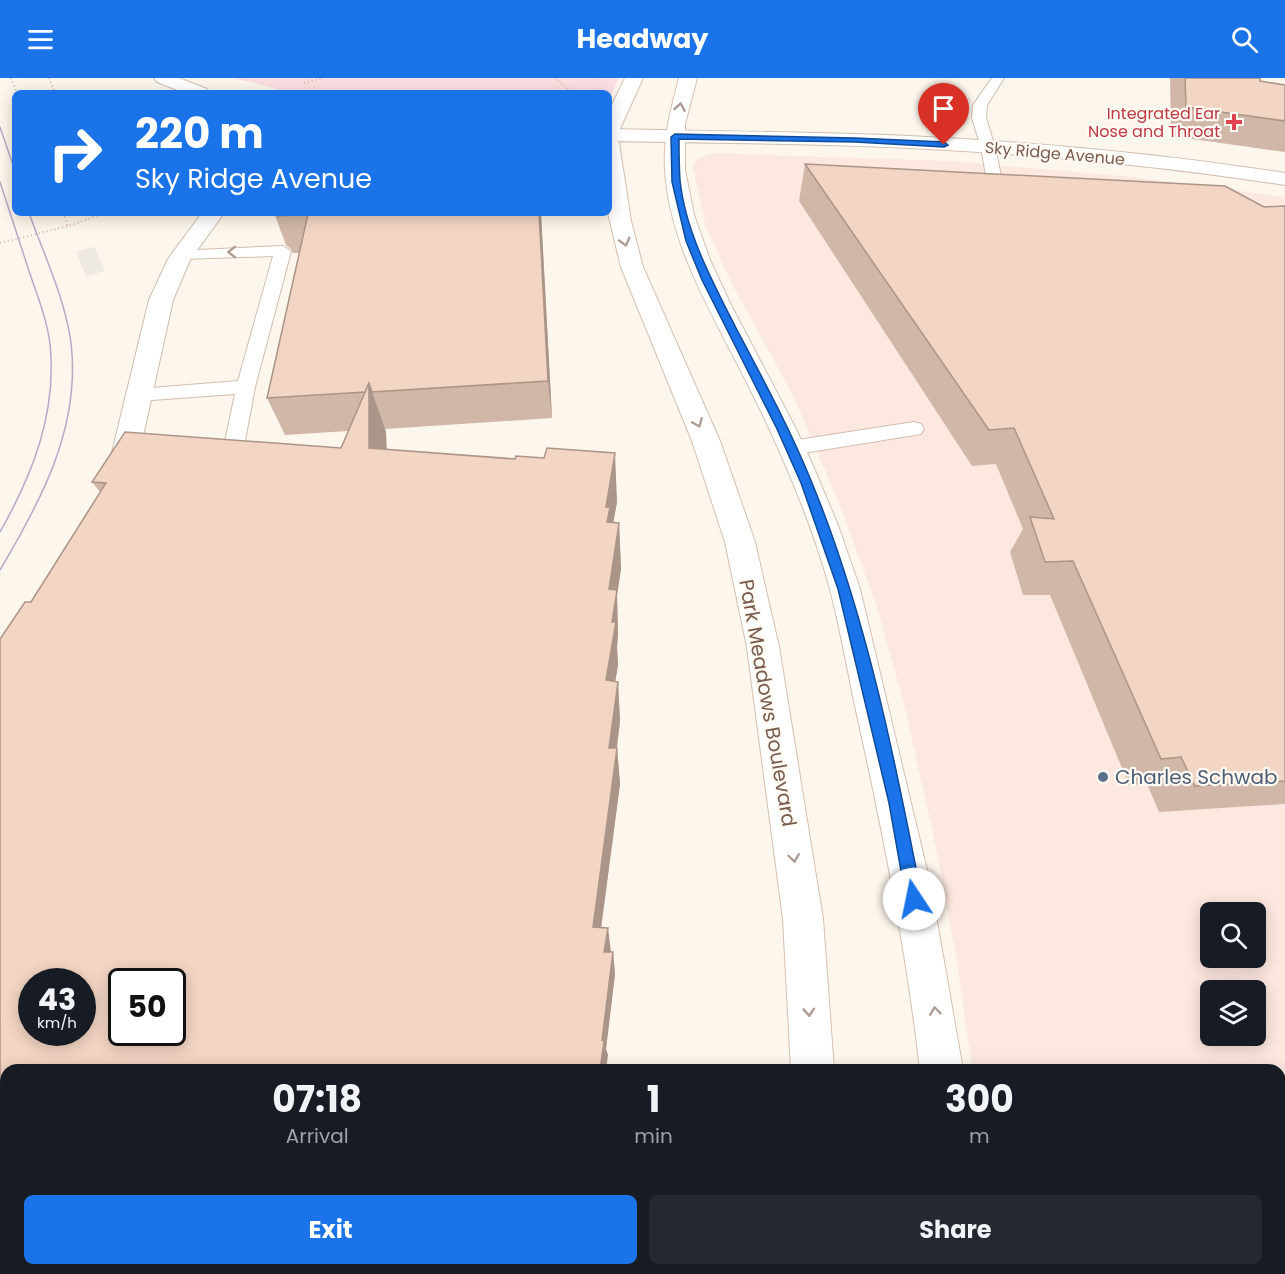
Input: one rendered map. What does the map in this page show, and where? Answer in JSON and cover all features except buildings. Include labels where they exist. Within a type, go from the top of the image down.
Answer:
[{"type":"main road","points":[[163,78],[193,90]]},
{"type":"main road","points":[[612,126],[634,78]]},
{"type":"main road","points":[[688,78],[683,90],[675,137],[676,182],[691,241],[707,280],[791,448],[845,589],[896,803],[931,983],[941,1064]]},
{"type":"main road","name":"Sky Ridge Avenue","points":[[612,133],[675,137],[855,140],[988,147],[1116,158],[1285,179]]},
{"type":"main road","name":"Park Meadows Boulevard","points":[[612,164],[620,221],[632,267],[706,441],[740,542],[763,646],[803,919],[813,1064]]},
{"type":"main road","points":[[111,508],[156,315],[166,286],[182,254],[211,216]]},
{"type":"lane","points":[[998,78],[980,105],[979,118],[988,147],[999,205]]},
{"type":"lane","points":[[182,254],[283,251],[246,387],[233,452]]},
{"type":"lane","points":[[138,395],[246,387]]},
{"type":"lane","points":[[791,448],[914,429]]},
{"type":"path","points":[[304,83],[323,78]]},
{"type":"path","points":[[555,78],[569,90]]},
{"type":"path","points":[[64,216],[68,226]]},
{"type":"path","points":[[0,243],[68,226],[96,216]]},
{"type":"shaded area","points":[[233,78],[619,78],[612,93],[612,90],[280,90]]},
{"type":"shaded area","name":"Charles Schwab","points":[[714,153],[950,161],[1133,177],[1285,197],[1285,1064],[971,1064],[957,961],[936,847],[905,708],[876,604],[841,508],[794,397],[733,286],[706,227],[693,167],[698,158]]},
{"type":"shaded area","points":[[95,247],[105,271],[86,276],[76,252]]},
{"type":"tram line","points":[[0,127],[12,162]]},
{"type":"tram line","points":[[0,182],[49,335],[51,369],[50,394],[40,442],[23,488],[0,532]]},
{"type":"tram line","points":[[0,570],[30,517],[55,462],[64,434],[73,374],[71,343],[64,310],[30,216]]},
{"type":"place","name":"Integrated Ear Nose and Throat","points":[[1234,122]]},
{"type":"place","name":"Charles Schwab","points":[[1103,777]]},
{"type":"route","points":[[914,899],[896,803],[845,589],[806,483],[783,429],[707,280],[691,241],[676,182],[675,137],[855,140],[944,145]]}]
